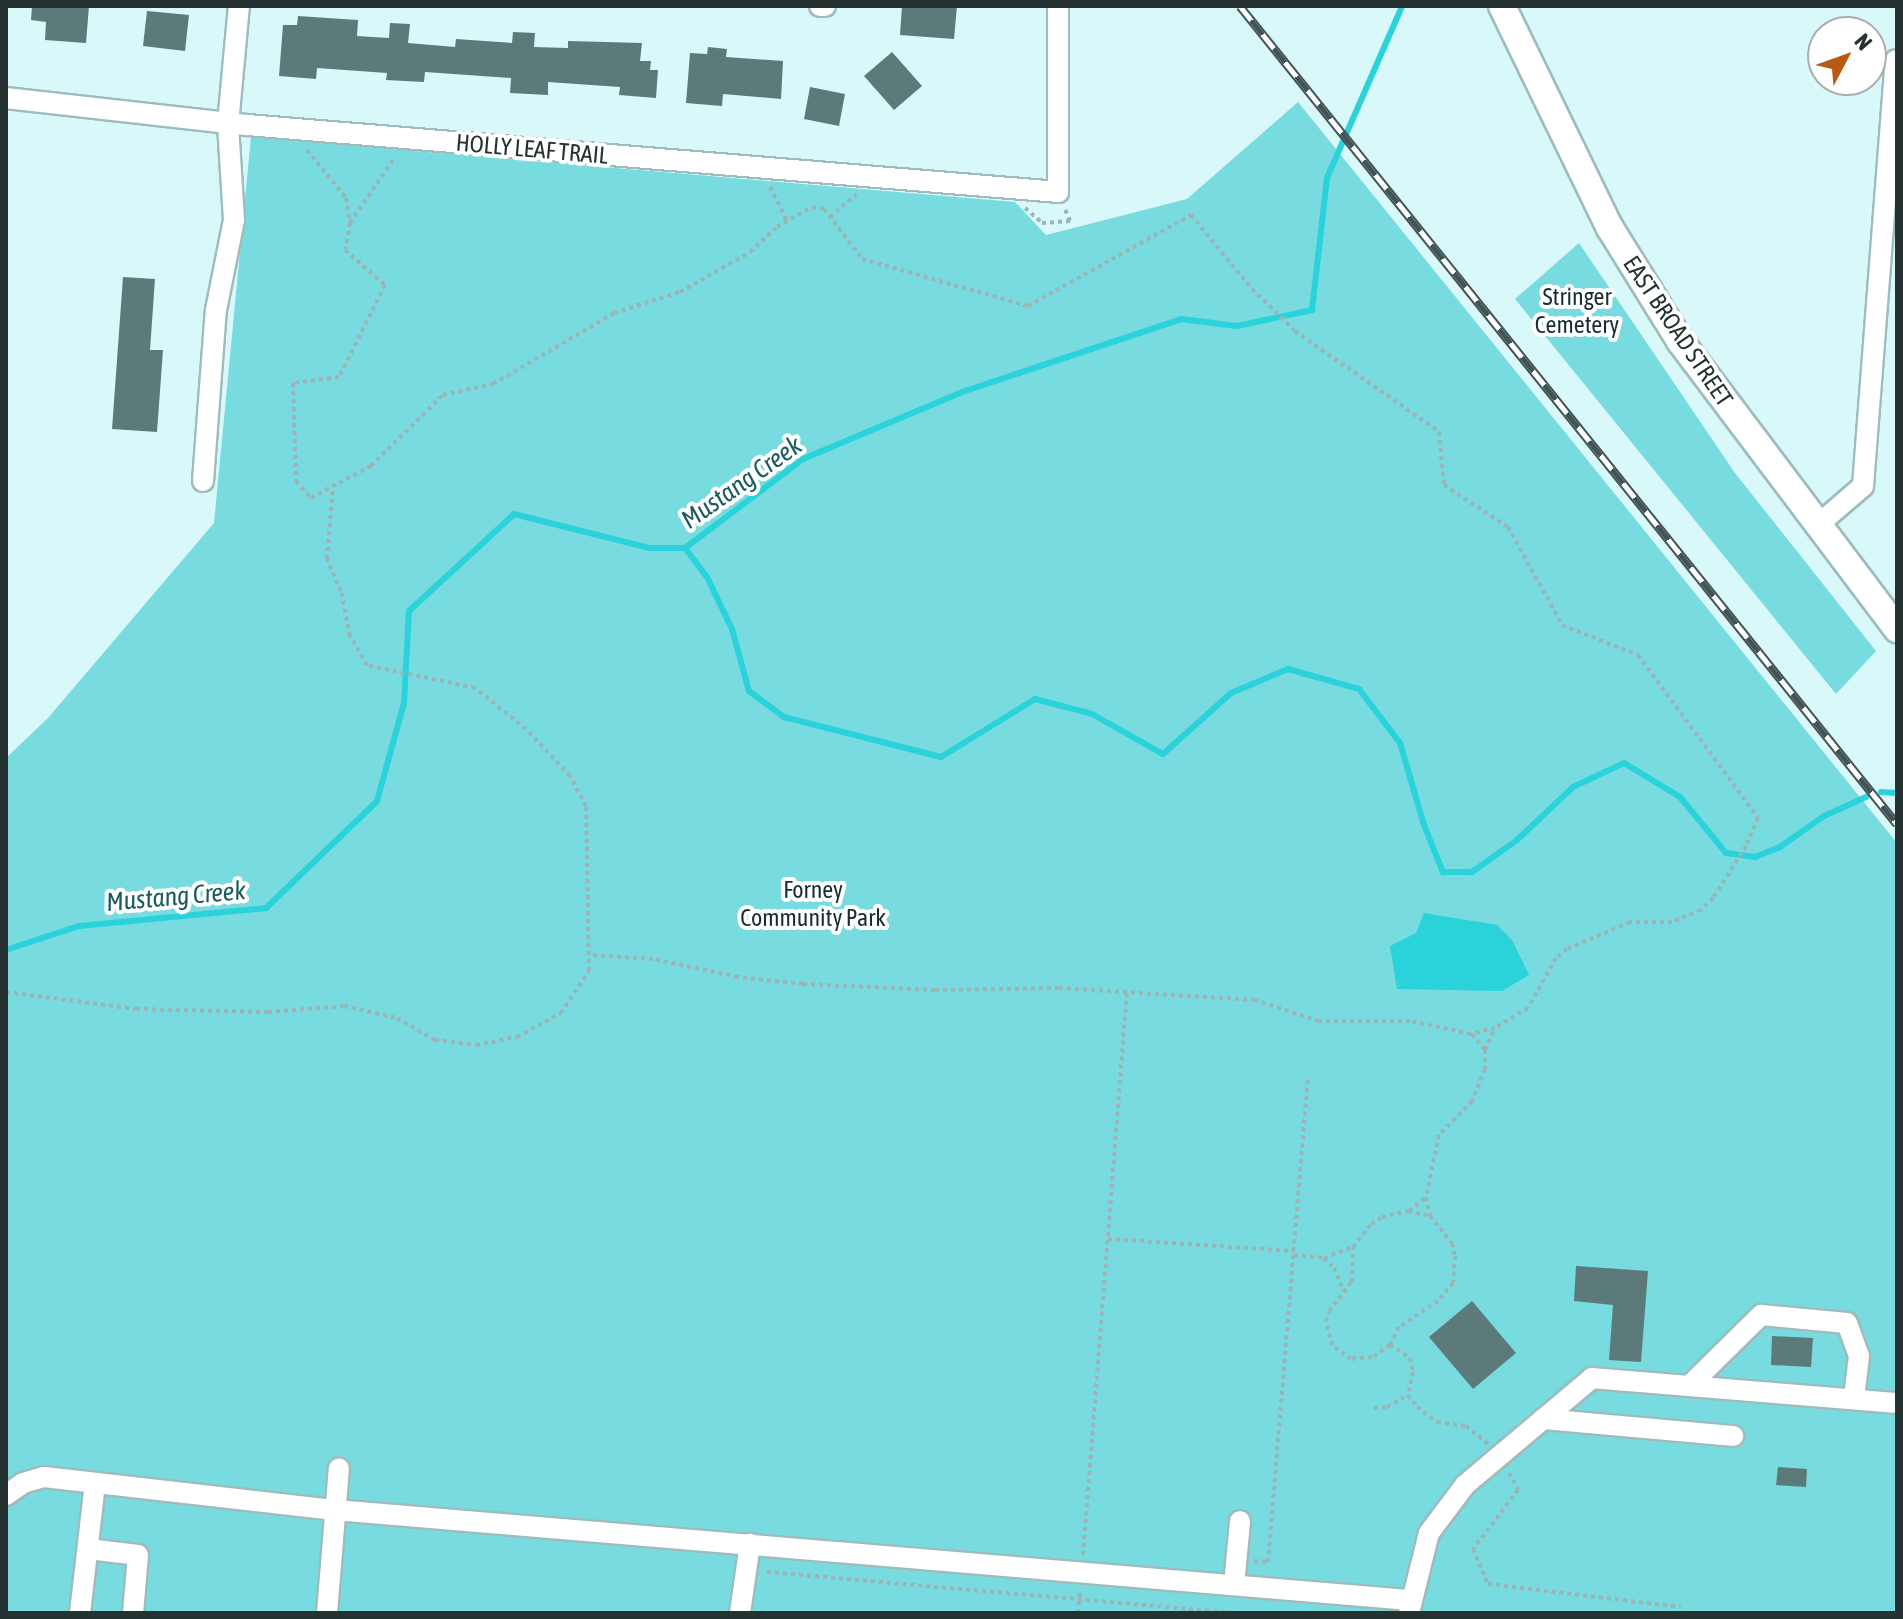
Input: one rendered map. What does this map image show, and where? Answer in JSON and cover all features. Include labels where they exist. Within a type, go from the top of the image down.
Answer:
[{"type":"main road","name":"EAST BROAD STREET","points":[[1502,6],[1610,228],[1680,341],[1897,629]]},
{"type":"street","points":[[203,481],[216,310],[234,220],[228,124],[239,6]]},
{"type":"street","name":"HOLLY LEAF TRAIL","points":[[6,98],[228,124],[1058,192],[1058,6]]},
{"type":"street","points":[[1819,524],[1863,486],[1896,60]]},
{"type":"street","points":[[1690,1385],[1761,1315],[1847,1323],[1859,1356],[1854,1398]]},
{"type":"street","points":[[6,1495],[23,1483],[44,1477],[335,1510],[1234,1585],[1410,1607],[1429,1533],[1465,1485],[1592,1378],[1897,1403]]},
{"type":"street","points":[[1543,1419],[1733,1436]]},
{"type":"street","points":[[327,1613],[339,1468]]},
{"type":"street","points":[[80,1613],[95,1484]]},
{"type":"street","points":[[1234,1585],[1240,1521]]},
{"type":"street","points":[[740,1613],[750,1544]]},
{"type":"street","points":[[88,1549],[138,1555],[133,1613]]},
{"type":"path","points":[[296,149],[309,150],[346,198],[350,223],[345,250],[385,285],[339,377],[293,383],[296,481],[311,498],[371,466],[443,395],[493,384],[614,313],[680,292],[750,252],[787,220],[812,207],[824,209],[862,259],[1028,306],[1191,215],[1252,289],[1295,331],[1439,432],[1444,485],[1508,527],[1562,625],[1638,655],[1758,818],[1746,846],[1713,898],[1688,918],[1672,922],[1630,922],[1567,949],[1556,958],[1528,1008],[1495,1028],[1471,1034],[1410,1021],[1319,1021],[1255,1000],[1127,991],[935,990],[803,984],[738,977],[653,959],[590,955]]},
{"type":"path","points":[[350,223],[395,157]]},
{"type":"path","points":[[769,185],[787,220]]},
{"type":"path","points":[[830,217],[858,192]]},
{"type":"path","points":[[6,992],[136,1009],[268,1012],[344,1006],[397,1018],[435,1040],[476,1045],[517,1037],[561,1013],[589,971],[586,806],[570,776],[526,729],[475,688],[367,665],[350,636],[341,591],[327,559],[333,486]]},
{"type":"path","points":[[1078,1613],[1127,991]]},
{"type":"path","points":[[1353,1247],[1352,1282],[1326,1321],[1332,1345],[1341,1355],[1360,1360],[1390,1345],[1399,1327],[1438,1301],[1453,1283],[1455,1256],[1452,1243],[1430,1216],[1426,1197],[1439,1135],[1472,1101],[1485,1069],[1485,1050],[1495,1028]]},
{"type":"path","points":[[1471,1034],[1485,1050]]},
{"type":"path","points":[[1236,1560],[1268,1562],[1308,1076]]},
{"type":"path","points":[[1108,1239],[1324,1258],[1353,1247],[1382,1217],[1408,1211],[1426,1197]]},
{"type":"path","points":[[1408,1211],[1430,1216]]},
{"type":"path","points":[[1324,1258],[1334,1268],[1344,1291]]},
{"type":"path","points":[[1390,1345],[1410,1358],[1413,1365],[1408,1395]]},
{"type":"path","points":[[1374,1408],[1387,1407],[1408,1395]]},
{"type":"path","points":[[1408,1395],[1428,1417],[1466,1426],[1500,1455],[1518,1490],[1473,1549],[1488,1584],[1681,1607]]},
{"type":"path","points":[[767,1572],[1237,1613]]},
{"type":"green space","name":"Forney Community Park","points":[[1298,102],[1897,843],[1897,1613],[6,1613],[6,758],[48,718],[214,523],[251,137],[1015,202],[1046,235],[1187,199]]},
{"type":"green space","name":"Stringer Cemetery","points":[[1579,243],[1735,473],[1876,651],[1836,694],[1515,299]]},
{"type":"shaded area","points":[[1424,913],[1497,925],[1512,940],[1529,975],[1502,991],[1397,989],[1390,946],[1416,933]]},
{"type":"building","points":[[32,6],[89,6],[86,43],[45,40],[46,22],[31,20]]},
{"type":"building","points":[[902,6],[957,6],[954,39],[900,35]]},
{"type":"building","points":[[147,11],[189,15],[185,51],[143,46]]},
{"type":"building","points":[[298,16],[358,20],[357,36],[389,38],[390,23],[410,24],[408,43],[455,47],[456,39],[512,43],[513,32],[535,33],[534,47],[568,48],[568,41],[642,43],[640,61],[651,61],[650,70],[658,70],[656,98],[619,95],[620,87],[548,82],[548,95],[510,93],[511,78],[425,72],[424,82],[386,80],[387,73],[317,68],[316,79],[279,76],[283,25],[297,25]]},
{"type":"building","points":[[708,47],[727,49],[726,57],[783,61],[781,99],[723,94],[722,106],[686,103],[690,53],[707,54]]},
{"type":"building","points":[[892,52],[922,86],[894,110],[864,76]]},
{"type":"building","points":[[810,87],[845,94],[839,126],[804,119]]},
{"type":"building","points":[[123,277],[155,279],[150,350],[163,350],[157,432],[112,429]]},
{"type":"building","points":[[1576,1266],[1648,1271],[1641,1362],[1609,1360],[1613,1305],[1574,1301]]},
{"type":"building","points":[[1472,1301],[1516,1353],[1473,1389],[1429,1337]]},
{"type":"building","points":[[1772,1336],[1813,1338],[1811,1367],[1771,1365]]},
{"type":"building","points":[[1778,1467],[1807,1469],[1806,1487],[1776,1485]]},
{"type":"waterway","name":"Mustang Creek","points":[[6,950],[79,926],[266,908],[377,801],[404,703],[409,611],[514,514],[649,548],[685,548],[803,459],[965,391],[1181,319],[1237,326],[1312,310],[1327,178],[1402,6]]},
{"type":"waterway","points":[[685,548],[707,577],[732,629],[749,691],[784,717],[941,757],[1035,699],[1092,714],[1163,754],[1231,693],[1288,669],[1359,689],[1400,743],[1424,825],[1443,872],[1472,872],[1517,840],[1573,787],[1624,763],[1680,797],[1726,853],[1755,857],[1780,847],[1824,816],[1866,797]]},
{"type":"waterway","points":[[1881,792],[1897,793]]},
{"type":"railway","points":[[1240,6],[1897,824]]}]
